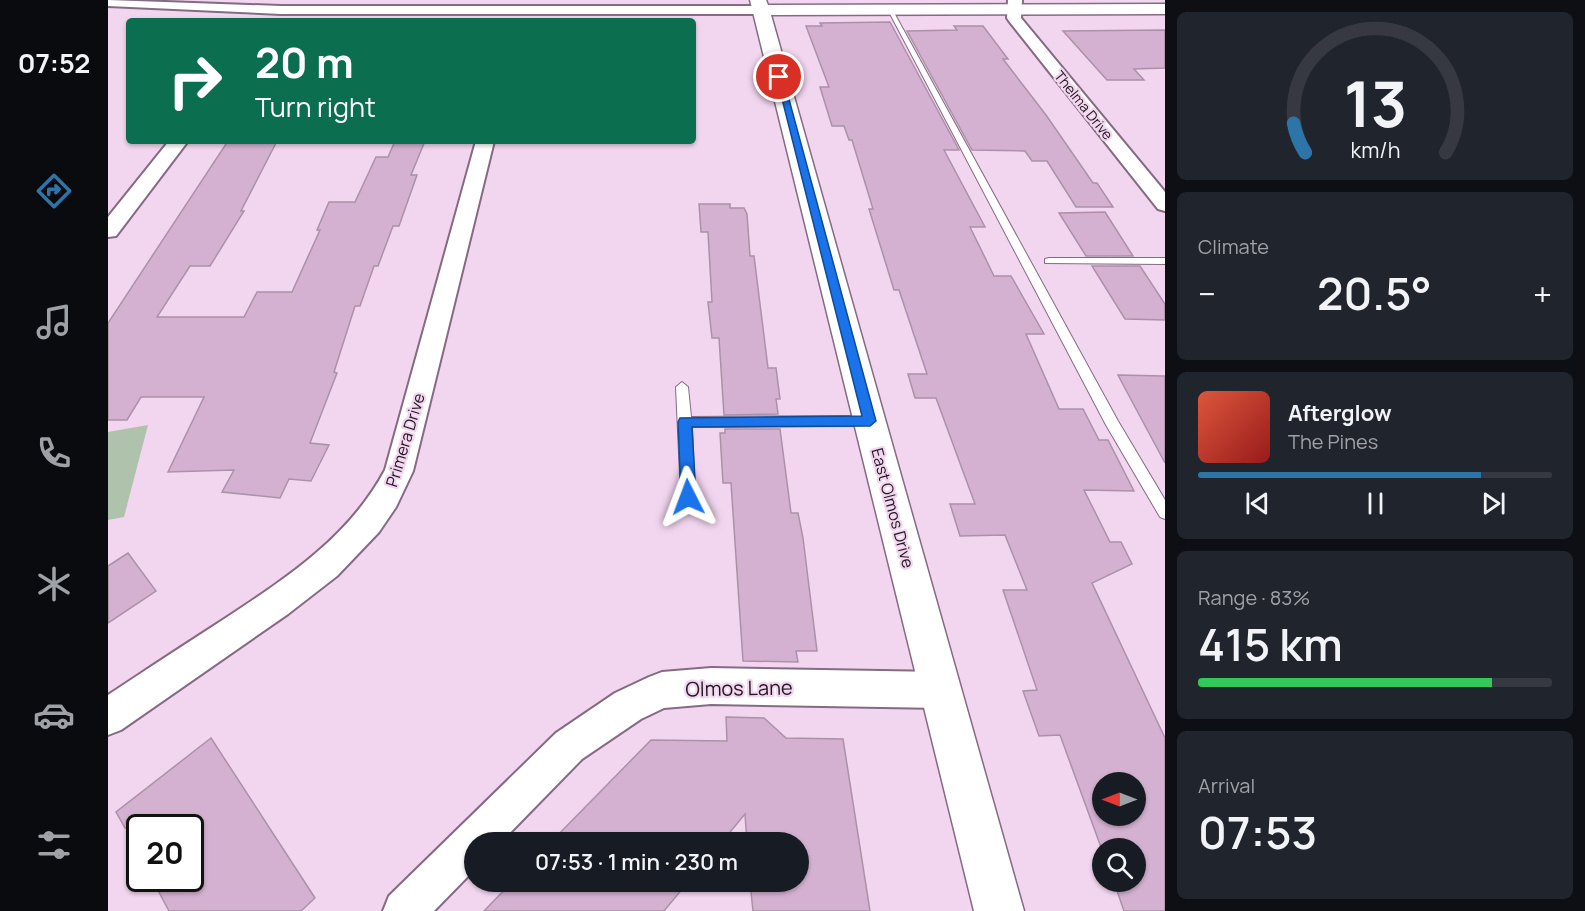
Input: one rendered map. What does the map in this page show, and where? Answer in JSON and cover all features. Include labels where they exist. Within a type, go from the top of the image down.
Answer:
[{"type":"street","points":[[108,2],[280,10],[519,10],[760,5],[890,9],[1015,4],[1165,9]]},
{"type":"street","name":"Thelma Drive","points":[[1015,4],[1014,18],[1165,205]]},
{"type":"street","name":"East Olmos Drive","points":[[760,5],[999,911]]},
{"type":"street","points":[[108,231],[177,144]]},
{"type":"street","name":"Primera Drive","points":[[108,717],[295,591],[334,557],[363,527],[390,492],[399,471],[484,144]]},
{"type":"street","name":"Olmos Lane","points":[[404,911],[570,746],[628,706],[662,690],[711,686],[941,690]]},
{"type":"lane","points":[[890,9],[1113,425],[1165,513]]},
{"type":"lane","points":[[1050,261],[1165,261]]},
{"type":"lane","points":[[682,387],[688,497]]},
{"type":"lane","points":[[685,422],[870,421]]},
{"type":"green space","points":[[148,425],[124,517],[108,520],[108,432]]},
{"type":"building","points":[[890,22],[959,150],[944,150],[985,227],[970,227],[994,276],[1011,276],[1044,334],[1026,334],[1059,409],[1083,409],[1099,440],[1108,440],[1134,491],[1084,490],[1110,542],[1121,542],[1132,564],[1092,583],[1165,738],[1165,911],[1124,911],[1117,892],[1146,892],[1146,838],[1098,838],[1093,826],[1146,826],[1146,772],[1092,772],[1092,823],[1060,735],[1039,736],[1023,691],[1037,690],[1003,590],[1027,590],[1005,535],[960,536],[950,504],[975,504],[936,398],[915,398],[908,374],[927,374],[899,290],[894,290],[869,209],[873,209],[852,140],[849,140],[844,126],[832,126],[820,87],[829,87],[806,26],[822,26],[820,23]]},
{"type":"building","points":[[954,26],[983,26],[1008,59],[1003,59],[1113,207],[1076,207],[1047,161],[1032,161],[1025,151],[972,150],[907,31],[957,30]]},
{"type":"building","points":[[1165,30],[1165,68],[1134,69],[1144,80],[1107,80],[1063,31]]},
{"type":"building","points":[[226,144],[275,144],[241,211],[244,211],[210,266],[190,266],[157,317],[244,317],[257,292],[292,292],[320,230],[317,230],[329,202],[355,202],[376,157],[388,157],[394,144],[424,144],[411,175],[417,175],[399,226],[393,226],[378,266],[374,266],[360,306],[355,306],[334,372],[337,373],[310,443],[329,445],[311,481],[289,479],[280,498],[222,492],[234,470],[168,472],[204,397],[141,397],[127,420],[108,420],[108,323]]},
{"type":"building","points":[[699,204],[730,204],[730,208],[744,208],[747,214],[750,256],[754,256],[768,368],[776,368],[780,399],[776,399],[778,414],[724,415],[719,338],[712,338],[708,302],[712,302],[708,232],[701,232]]},
{"type":"building","points":[[1105,212],[1133,256],[1086,256],[1059,213]]},
{"type":"building","points":[[1092,266],[1140,266],[1165,304],[1165,320],[1125,319]]},
{"type":"building","points":[[1118,375],[1165,376],[1165,463],[1128,394]]},
{"type":"building","points":[[725,429],[780,429],[791,513],[798,513],[803,538],[817,651],[796,651],[798,662],[743,661],[731,483],[723,483],[720,433],[725,433]]},
{"type":"building","points":[[128,553],[156,591],[108,623],[108,566]]},
{"type":"building","points":[[726,717],[764,718],[786,738],[843,739],[870,911],[753,911],[751,892],[809,892],[809,832],[746,832],[745,814],[730,832],[561,832],[651,740],[727,741]]},
{"type":"building","points":[[211,738],[315,898],[301,911],[169,911],[159,892],[204,892],[204,814],[126,814],[125,828],[116,812]]},
{"type":"building","points":[[502,892],[680,892],[664,911],[484,911]]},
{"type":"route","points":[[688,497],[685,422],[870,421],[779,77]]}]
